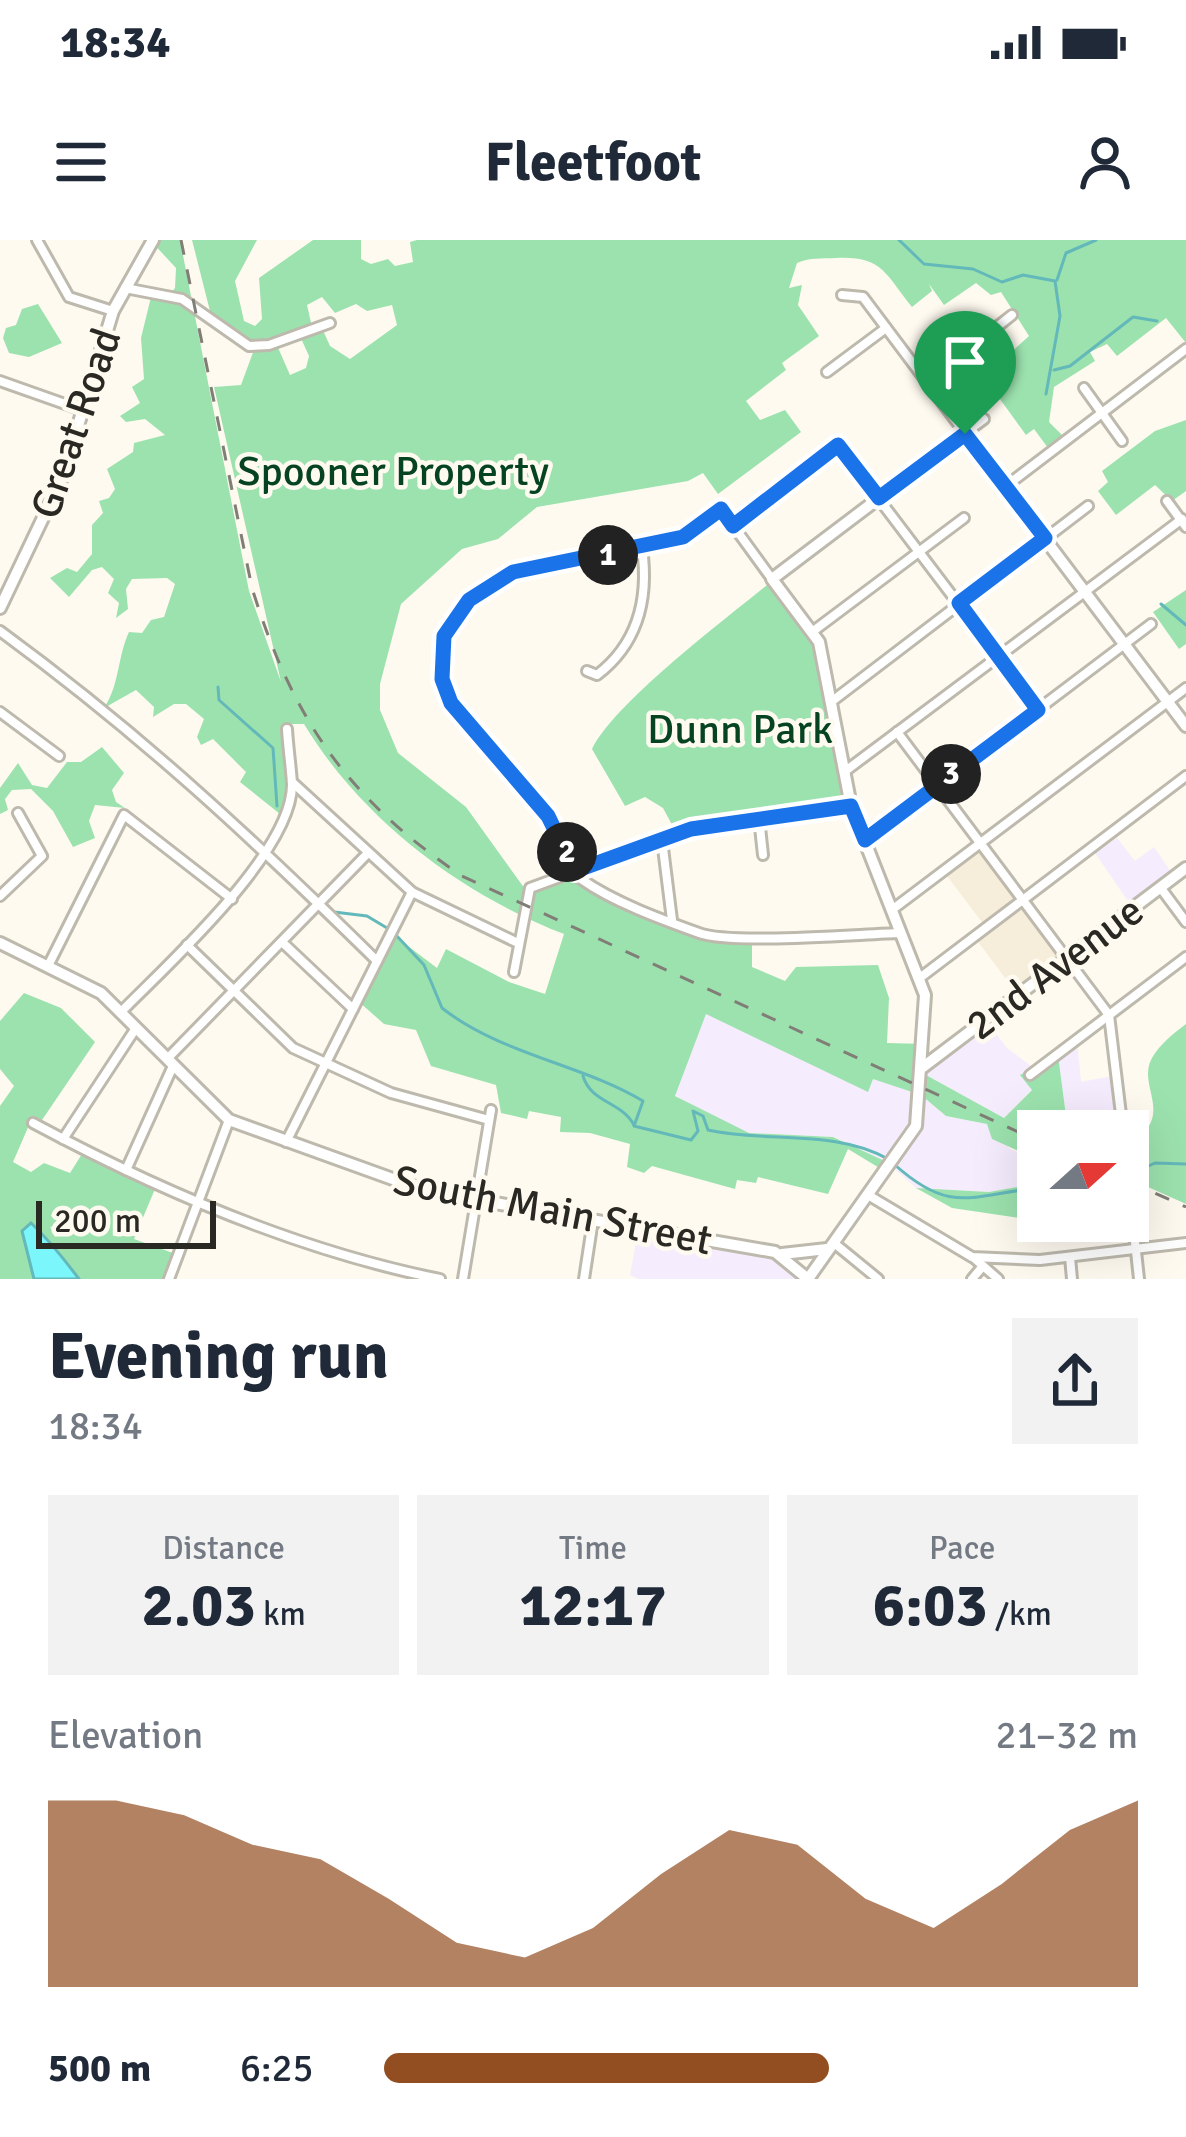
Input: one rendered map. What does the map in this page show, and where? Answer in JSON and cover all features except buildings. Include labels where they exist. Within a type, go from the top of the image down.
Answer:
[{"type":"street","points":[[37,240],[69,297],[113,311]]},
{"type":"street","name":"Great Road","points":[[0,608],[4,586],[50,510],[113,311],[152,240]]},
{"type":"street","points":[[124,287],[182,299],[248,346],[269,345],[330,323]]},
{"type":"street","points":[[842,295],[863,297],[1186,726]]},
{"type":"street","points":[[927,382],[1012,315]]},
{"type":"street","points":[[827,372],[886,328]]},
{"type":"street","points":[[1006,486],[1186,349]]},
{"type":"street","points":[[0,381],[82,410]]},
{"type":"street","points":[[1084,388],[1122,442]]},
{"type":"street","points":[[772,579],[984,419]]},
{"type":"street","points":[[733,526],[838,445],[1038,710]]},
{"type":"street","points":[[844,772],[1085,591],[1184,523],[1167,501]]},
{"type":"street","points":[[831,702],[1088,506]]},
{"type":"street","points":[[808,1279],[919,1118],[923,1067],[921,977],[903,933],[893,909],[851,806],[812,632],[721,509],[683,537],[513,572],[469,600],[444,636],[442,679],[451,703],[548,816],[577,878],[672,922],[718,937],[903,933]]},
{"type":"street","points":[[812,632],[964,518]]},
{"type":"street","points":[[587,671],[597,675],[610,664],[637,626],[646,577],[642,548]]},
{"type":"street","points":[[865,840],[1151,624]]},
{"type":"street","points":[[0,631],[117,717],[265,847],[376,961]]},
{"type":"street","points":[[893,909],[1186,688]]},
{"type":"street","points":[[0,712],[59,756]]},
{"type":"street","points":[[121,1012],[246,884],[292,782],[287,729]]},
{"type":"street","points":[[897,733],[1109,1015],[1120,1110]]},
{"type":"street","points":[[921,977],[1186,776]]},
{"type":"street","points":[[292,782],[366,855],[412,892],[519,943]]},
{"type":"street","points":[[514,972],[530,888],[662,839],[759,818],[851,806]]},
{"type":"street","points":[[0,896],[42,856],[18,813]]},
{"type":"street","points":[[49,967],[124,815],[232,899]]},
{"type":"street","points":[[759,818],[764,855]]},
{"type":"street","points":[[662,839],[672,922]]},
{"type":"street","points":[[126,1170],[171,1061],[366,855]]},
{"type":"street","name":"2nd Avenue","points":[[923,1067],[1186,868]]},
{"type":"street","points":[[1160,887],[1186,922]]},
{"type":"street","points":[[286,1142],[412,892]]},
{"type":"street","points":[[282,942],[353,1009]]},
{"type":"street","name":"South Main Street","points":[[0,943],[100,993],[229,1120],[425,1191],[775,1252],[808,1279]]},
{"type":"street","points":[[188,945],[293,1048],[439,1109],[490,1115],[464,1279]]},
{"type":"street","points":[[1030,1076],[1186,957]]},
{"type":"street","points":[[63,1139],[136,1028]]},
{"type":"street","points":[[169,1279],[229,1120]]},
{"type":"street","points":[[33,1123],[126,1170],[388,1274],[440,1279]]},
{"type":"street","points":[[868,1195],[972,1257],[998,1279]]},
{"type":"street","points":[[584,1279],[593,1220]]},
{"type":"street","points":[[1135,1242],[1139,1279]]},
{"type":"street","points":[[972,1257],[1070,1256],[1186,1243]]},
{"type":"street","points":[[775,1252],[797,1257],[832,1245]]},
{"type":"street","points":[[832,1245],[878,1279]]},
{"type":"street","points":[[1070,1256],[1072,1279]]},
{"type":"street","points":[[973,1279],[983,1266]]},
{"type":"shaded area","points":[[1117,838],[1135,861],[1154,847],[1171,872],[1130,904],[1095,853]]},
{"type":"shaded area","points":[[978,846],[1064,959],[1017,994],[976,939],[987,929],[944,872]]},
{"type":"shaded area","points":[[705,1013],[867,1091],[872,1078],[921,1095],[946,1116],[988,1124],[1017,1152],[1017,1187],[989,1192],[916,1188],[887,1162],[834,1137],[749,1133],[675,1095]]},
{"type":"shaded area","points":[[986,1021],[1007,1048],[1031,1066],[1021,1075],[1032,1089],[1004,1118],[926,1075]]},
{"type":"shaded area","points":[[1077,1041],[1081,1082],[1123,1074],[1127,1110],[1065,1110],[1058,1055]]},
{"type":"shaded area","points":[[638,1231],[772,1254],[804,1279],[638,1279],[630,1275]]},
{"type":"green space","name":"Spooner Property","points":[[150,240],[180,240],[249,591],[281,682],[214,387],[241,385],[255,347],[213,323],[192,240],[257,240],[235,281],[244,321],[255,326],[262,319],[259,278],[313,240],[361,240],[361,259],[371,264],[388,259],[395,266],[413,262],[410,242],[417,240],[1186,240],[1186,343],[1166,318],[1117,356],[1107,344],[1090,352],[1095,361],[1054,387],[1049,422],[1067,440],[1051,452],[1034,429],[1026,435],[984,377],[1029,336],[1001,292],[991,295],[976,283],[944,305],[929,284],[932,291],[912,307],[882,269],[864,260],[797,263],[789,288],[802,285],[798,305],[819,336],[782,363],[786,370],[746,401],[760,420],[785,410],[801,432],[718,494],[703,473],[688,481],[537,507],[498,539],[462,549],[401,604],[380,684],[380,710],[398,753],[466,807],[530,896],[533,885],[574,870],[577,878],[691,932],[752,940],[752,967],[785,981],[796,967],[878,965],[889,998],[887,1043],[926,1044],[926,1075],[1004,1118],[1032,1090],[1020,1075],[1058,1055],[1065,1110],[1017,1110],[1017,1150],[992,1139],[987,1124],[946,1116],[921,1095],[873,1079],[868,1092],[706,1014],[675,1096],[749,1133],[833,1137],[887,1162],[881,1169],[848,1149],[828,1194],[758,1177],[756,1183],[737,1180],[735,1189],[652,1166],[644,1173],[627,1167],[630,1144],[590,1133],[560,1132],[561,1117],[529,1111],[527,1119],[501,1113],[496,1085],[431,1066],[416,1030],[384,1024],[358,1001],[392,934],[437,968],[446,949],[509,982],[545,994],[564,934],[488,898],[417,850],[355,792],[304,724],[285,724],[288,784],[280,814],[240,782],[246,772],[213,739],[201,745],[197,737],[204,719],[186,704],[174,704],[153,717],[154,707],[136,690],[104,708],[129,632],[142,633],[151,620],[164,617],[175,584],[167,578],[132,579],[126,589],[128,609],[116,618],[119,603],[108,593],[114,579],[102,567],[92,570],[69,597],[50,578],[67,568],[77,572],[92,554],[92,525],[103,513],[99,501],[115,489],[107,469],[133,452],[134,443],[165,435],[145,419],[126,422],[120,416],[140,403],[132,387],[144,379],[141,338],[151,297],[168,297],[175,288],[176,268]],"holes":[[[322,297],[335,313],[356,304],[367,311],[392,305],[397,325],[350,359],[330,346],[321,326],[312,327],[307,305]],[[299,334],[309,356],[306,368],[290,375],[276,343]]]},
{"type":"green space","points":[[38,304],[62,343],[29,357],[9,353],[3,338],[6,328],[16,325],[22,309]]},
{"type":"green space","points":[[1186,420],[1186,491],[1172,501],[1155,485],[1116,515],[1098,491],[1108,482],[1102,471],[1155,431]]},
{"type":"green space","name":"Dunn Park","points":[[772,581],[817,644],[848,805],[677,834],[663,808],[645,797],[625,806],[592,749],[647,685]]},
{"type":"green space","points":[[1186,590],[1186,644],[1179,649],[1153,612]]},
{"type":"green space","points":[[102,747],[124,773],[112,790],[116,802],[125,808],[95,805],[89,821],[95,838],[73,847],[53,811],[31,789],[12,790],[5,799],[8,810],[0,814],[0,788],[18,763],[32,785],[47,788],[67,762],[81,762]]},
{"type":"green space","points":[[24,993],[61,1008],[95,1042],[42,1120],[33,1116],[13,1162],[31,1172],[44,1163],[70,1173],[82,1154],[155,1189],[134,1239],[173,1253],[163,1279],[0,1279],[0,1106],[14,1086],[0,1069],[0,1021]]},
{"type":"green space","points":[[1186,1024],[1186,1204],[1149,1187],[1153,1112],[1148,1069],[1163,1044]]},
{"type":"green space","points":[[1017,1187],[1017,1218],[952,1208],[916,1188],[989,1192]]},
{"type":"water","points":[[31,1223],[79,1279],[34,1279],[22,1231]]},
{"type":"waterway","points":[[899,240],[924,264],[973,269],[1002,282],[1023,275],[1055,281],[1060,316],[1046,394]]},
{"type":"waterway","points":[[1057,280],[1066,253],[1096,240]]},
{"type":"waterway","points":[[1054,370],[1070,366],[1133,317],[1157,321]]},
{"type":"waterway","points":[[1161,604],[1186,625]]},
{"type":"waterway","points":[[218,687],[219,700],[273,748],[277,806]]},
{"type":"waterway","points":[[334,912],[367,916],[387,928]]},
{"type":"waterway","points":[[395,934],[424,965],[442,1008],[489,1037],[643,1101],[634,1126],[691,1140],[698,1131],[693,1111],[703,1116],[708,1130],[823,1140],[888,1159]]},
{"type":"waterway","points":[[583,1076],[593,1092],[634,1125]]},
{"type":"waterway","points":[[1149,1166],[1186,1164]]},
{"type":"waterway","points":[[895,1165],[914,1181],[947,1196],[1017,1191]]},
{"type":"railway","points":[[181,240],[252,588],[268,635],[306,717],[329,752],[386,817],[462,876],[1017,1131]]},
{"type":"railway","points":[[1149,1190],[1186,1207]]},
{"type":"route","points":[[965,434],[1045,538],[959,603],[1038,710],[865,840],[851,806],[691,829],[575,871],[548,816],[451,703],[440,657],[454,616],[469,600],[513,572],[683,537],[721,509],[733,526],[838,445],[879,498],[965,434]]}]
